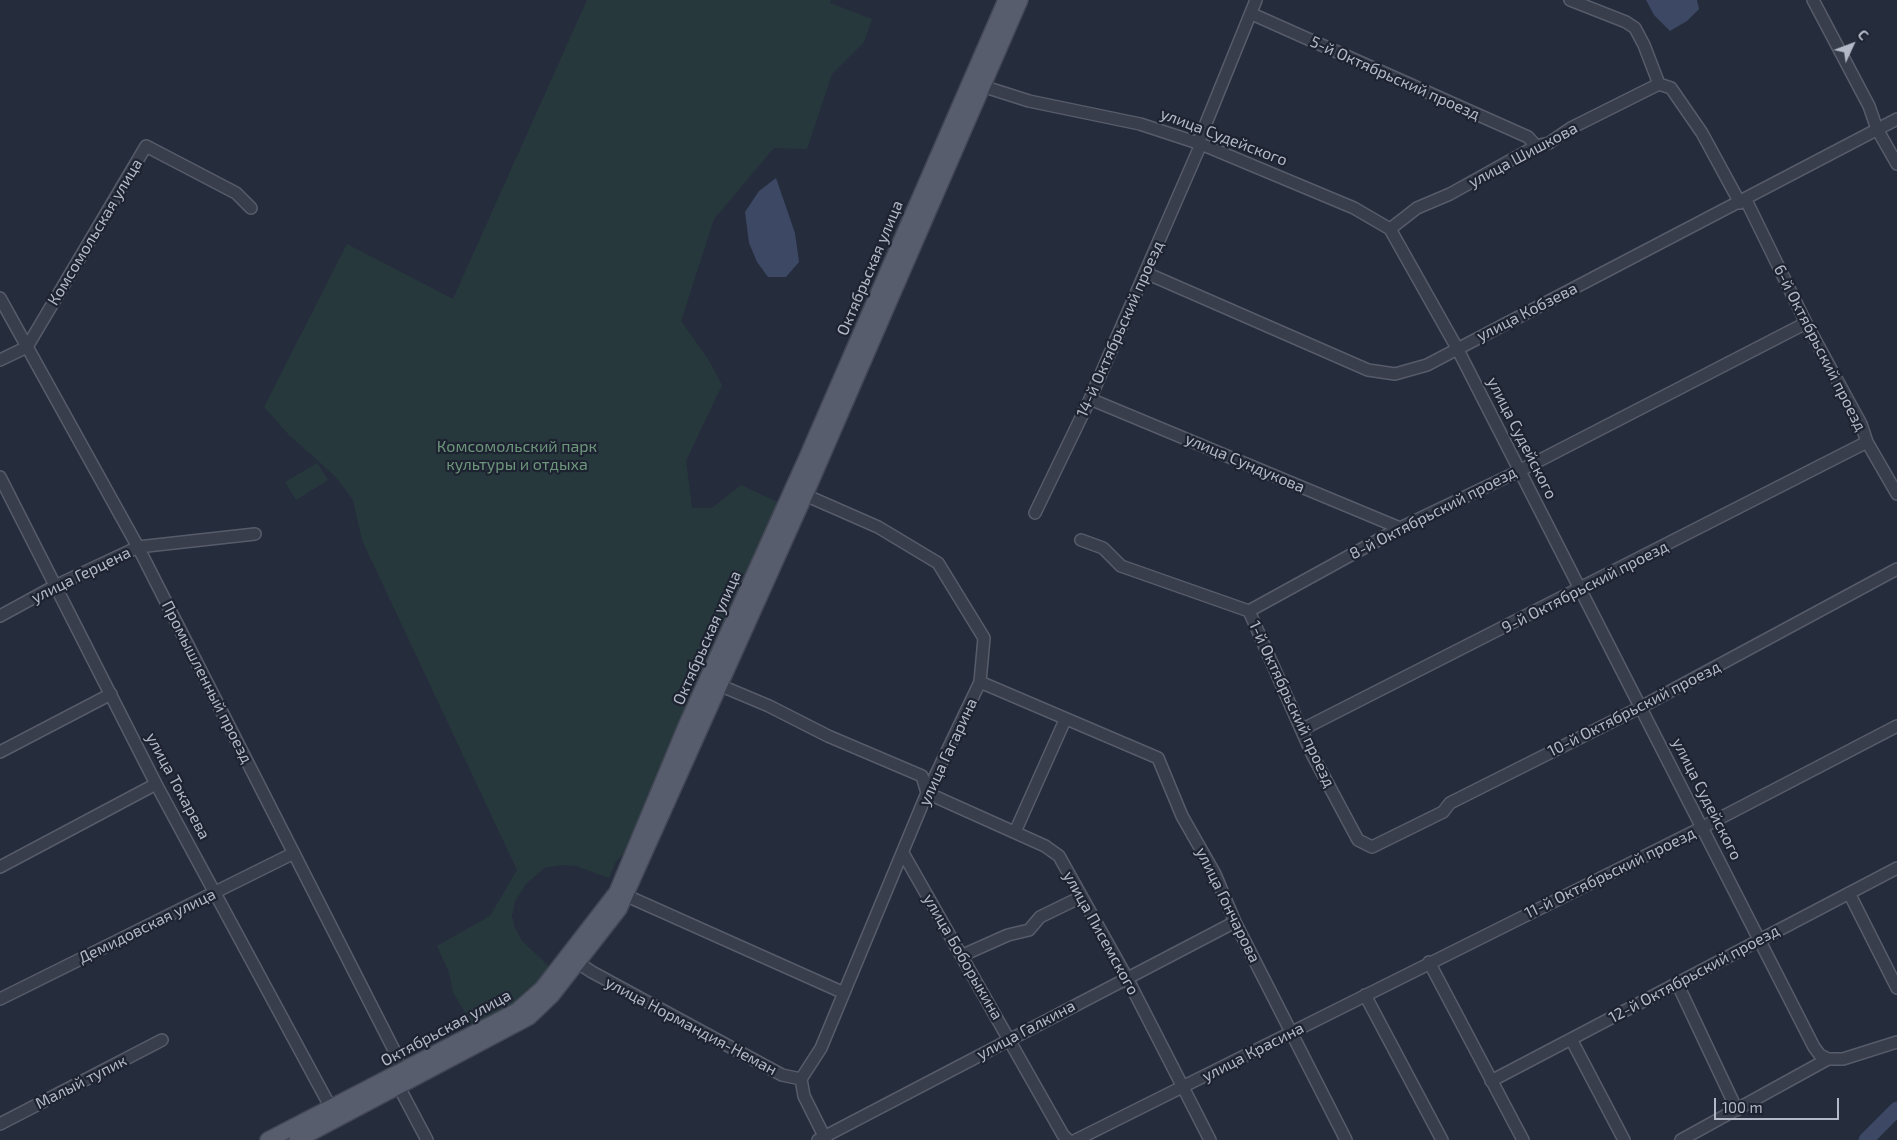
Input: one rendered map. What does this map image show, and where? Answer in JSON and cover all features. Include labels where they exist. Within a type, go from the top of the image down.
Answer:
[{"type":"main road","name":"Октябрьская улица","points":[[268,1140],[334,1113],[529,1016],[552,995],[578,963],[622,894],[805,495],[976,84],[1006,0]]},
{"type":"main road","name":"Октябрьская улица","points":[[399,1080],[527,1004],[548,982],[622,894],[687,724],[976,84],[1020,0]]},
{"type":"main road","name":"Октябрьская улица","points":[[296,1140],[334,1113]]},
{"type":"street","name":"14-й Октябрьский проезд","points":[[1035,513],[1090,398],[1146,273],[1252,14],[1256,0]]},
{"type":"street","points":[[1570,0],[1626,22],[1635,28],[1644,45],[1659,84]]},
{"type":"street","points":[[1817,1],[1869,106],[1877,129],[1897,164]]},
{"type":"street","name":"5-й Октябрьский проезд","points":[[1252,14],[1528,137],[1536,146]]},
{"type":"street","name":"улица Судейского","points":[[976,84],[1029,101],[1140,124],[1199,143],[1354,208],[1390,229],[1456,348],[1814,1047],[1820,1055],[1828,1059]]},
{"type":"street","name":"улица Шишкова","points":[[1390,229],[1417,208],[1450,194],[1536,146],[1548,144],[1571,128],[1659,84]]},
{"type":"street","name":"6-й Октябрьский проезд","points":[[1659,84],[1671,88],[1702,133],[1743,201],[1861,424],[1867,442],[1897,494]]},
{"type":"street","name":"улица Кобзева","points":[[1146,273],[1368,370],[1383,374],[1395,374],[1414,369],[1456,348],[1743,201],[1897,119]]},
{"type":"street","name":"Комсомольская улица","points":[[27,347],[146,146],[236,193],[251,208]]},
{"type":"street","name":"Промышленный проезд","points":[[0,298],[138,547],[396,1054],[399,1080]]},
{"type":"street","name":"8-й Октябрьский проезд","points":[[1249,611],[1400,528],[1519,471],[1806,323]]},
{"type":"street","points":[[0,360],[27,347]]},
{"type":"street","name":"улица Сундукова","points":[[1090,398],[1400,528]]},
{"type":"street","name":"9-й Октябрьский проезд","points":[[1303,729],[1867,442]]},
{"type":"street","name":"улица Токарева","points":[[0,477],[156,784],[334,1113]]},
{"type":"street","name":"улица Гагарина","points":[[801,1079],[821,1048],[927,793],[980,682],[984,638],[938,562],[878,527],[805,495]]},
{"type":"street","name":"улица Герцена","points":[[0,616],[55,586],[138,547],[255,534]]},
{"type":"street","name":"1-й Октябрьский проезд","points":[[1081,540],[1103,548],[1121,566],[1249,611],[1303,729],[1312,754],[1358,840],[1372,847]]},
{"type":"street","name":"10-й Октябрьский проезд","points":[[1372,847],[1443,812],[1450,803],[1641,708],[1897,569]]},
{"type":"street","name":"улица Гончарова","points":[[980,682],[1065,720],[1158,758],[1182,816],[1215,874],[1235,922],[1346,1140]]},
{"type":"street","points":[[719,684],[828,736],[922,776],[927,793]]},
{"type":"street","points":[[0,752],[111,694]]},
{"type":"street","points":[[1015,832],[1065,720]]},
{"type":"street","name":"11-й Октябрьский проезд","points":[[1430,962],[1701,828],[1897,726]]},
{"type":"street","points":[[0,867],[156,784]]},
{"type":"street","name":"улица Писемского","points":[[927,793],[1045,846],[1059,856],[1127,978],[1210,1140]]},
{"type":"street","name":"Демидовская улица","points":[[0,999],[294,853]]},
{"type":"street","name":"улица Боборыкина","points":[[903,853],[963,955],[1063,1135],[1068,1140]]},
{"type":"street","name":"12-й Октябрьский проезд","points":[[1491,1081],[1897,868]]},
{"type":"street","points":[[1849,893],[1897,988]]},
{"type":"street","points":[[622,894],[844,993]]},
{"type":"street","points":[[963,955],[1008,935],[1029,930],[1040,917],[1081,897]]},
{"type":"street","name":"улица Галкина","points":[[823,1139],[1235,922]]},
{"type":"street","points":[[1430,962],[1523,1140]]},
{"type":"street","name":"улица Красина","points":[[1076,1140],[1183,1088],[1430,962]]},
{"type":"street","name":"улица Нормандия-Неман","points":[[578,963],[782,1075],[801,1079]]},
{"type":"street","points":[[1677,983],[1738,1110]]},
{"type":"street","points":[[1365,995],[1442,1140]]},
{"type":"street","points":[[1571,1039],[1624,1140]]},
{"type":"street","name":"Малый тупик","points":[[0,1124],[162,1040]]},
{"type":"street","points":[[1681,1140],[1828,1059],[1843,1059],[1897,1042]]},
{"type":"street","points":[[801,1079],[804,1096],[823,1139]]},
{"type":"street","points":[[399,1080],[427,1140]]},
{"type":"green space","name":"Комсомольский парк культуры и отдыха","points":[[587,0],[831,0],[830,3],[872,19],[864,42],[832,74],[807,149],[774,148],[714,219],[681,321],[708,359],[722,385],[686,461],[692,508],[712,508],[741,485],[786,506],[627,850],[615,863],[609,878],[576,866],[561,865],[544,868],[526,884],[515,901],[512,916],[514,926],[522,941],[552,969],[525,1000],[474,1028],[453,992],[449,972],[437,946],[490,916],[517,870],[362,540],[353,500],[335,476],[289,435],[264,407],[347,244],[453,299]]},
{"type":"green space","points":[[317,463],[328,480],[296,500],[285,482]]},
{"type":"water","points":[[1646,0],[1697,0],[1699,9],[1687,21],[1670,31],[1654,15]]},
{"type":"water","points":[[776,178],[795,233],[799,262],[786,277],[768,277],[757,262],[749,243],[745,212],[759,191]]},
{"type":"waterway","points":[[1866,1140],[1897,1109]]}]
